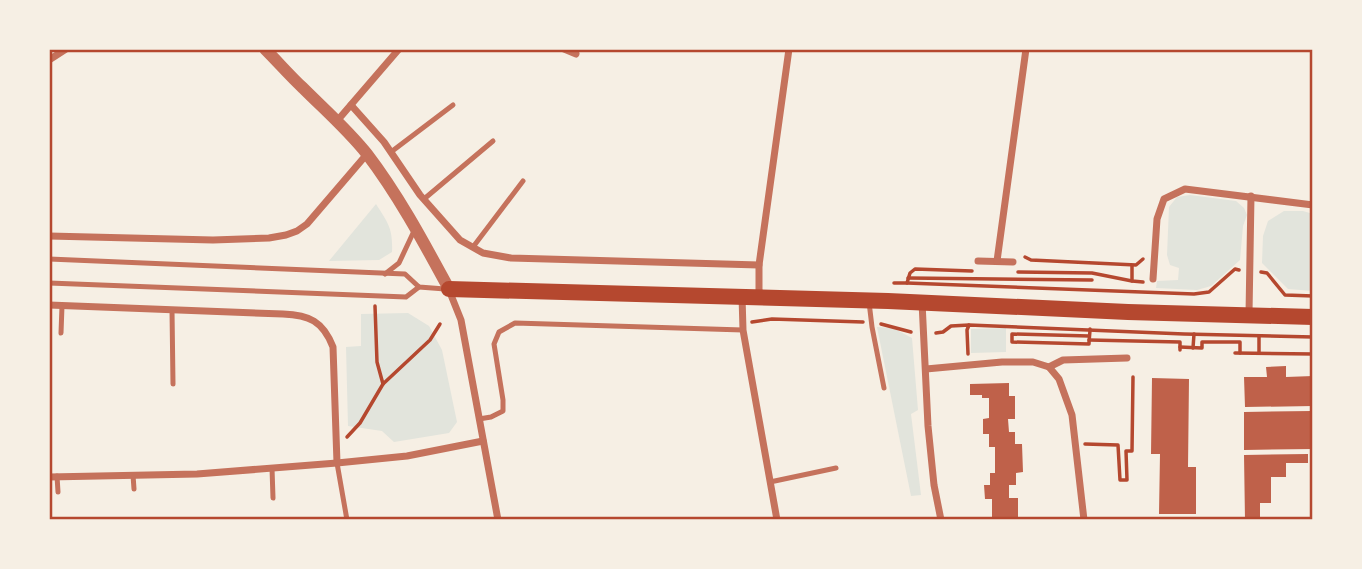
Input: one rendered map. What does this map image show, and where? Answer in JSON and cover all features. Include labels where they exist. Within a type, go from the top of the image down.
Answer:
[{"type":"main road","points":[[449,289],[869,300],[1313,317]]},
{"type":"street","points":[[49,61],[66,49]]},
{"type":"street","points":[[265,49],[367,154],[416,228],[449,289],[461,320],[498,520]]},
{"type":"street","points":[[337,121],[399,49]]},
{"type":"street","points":[[564,49],[576,54]]},
{"type":"street","points":[[777,520],[743,327],[759,265],[789,49]]},
{"type":"street","points":[[997,261],[1026,49]]},
{"type":"street","points":[[351,105],[391,152],[424,199],[460,240],[482,253],[511,258],[759,265]]},
{"type":"street","points":[[49,236],[189,241],[286,235],[307,224],[367,154]]},
{"type":"street","points":[[1153,279],[1157,219],[1164,199],[1185,189],[1313,205]]},
{"type":"street","points":[[1249,314],[1251,196]]},
{"type":"street","points":[[978,261],[1013,262]]},
{"type":"street","points":[[922,302],[928,426],[934,485],[941,520]]},
{"type":"street","points":[[49,305],[299,315],[313,320],[329,335],[333,347],[337,463]]},
{"type":"street","points":[[1049,367],[1063,360],[1127,358]]},
{"type":"street","points":[[926,369],[1033,362],[1049,367],[1059,379],[1072,415],[1084,520]]},
{"type":"street","points":[[53,477],[197,474],[337,463],[407,456],[484,441]]},
{"type":"lane","points":[[391,152],[453,104]]},
{"type":"lane","points":[[424,199],[493,141]]},
{"type":"lane","points":[[472,247],[523,181]]},
{"type":"lane","points":[[385,274],[399,263],[416,228]]},
{"type":"lane","points":[[49,259],[405,274],[419,287],[449,289]]},
{"type":"lane","points":[[49,283],[406,297],[419,287]]},
{"type":"lane","points":[[869,300],[884,388]]},
{"type":"lane","points":[[61,332],[62,306]]},
{"type":"lane","points":[[172,310],[173,384]]},
{"type":"lane","points":[[479,419],[502,411],[503,400],[494,344],[499,331],[515,323],[743,327]]},
{"type":"lane","points":[[337,463],[347,520]]},
{"type":"lane","points":[[272,468],[274,498]]},
{"type":"lane","points":[[770,482],[836,468]]},
{"type":"lane","points":[[133,475],[134,489]]},
{"type":"lane","points":[[53,477],[58,492]]},
{"type":"path","points":[[1020,255],[1031,260],[1093,264],[1136,265],[1143,258],[1154,259]]},
{"type":"path","points":[[1092,289],[1093,264]]},
{"type":"path","points":[[1132,265],[1132,281]]},
{"type":"path","points":[[1092,280],[908,280],[1194,294],[1209,292],[1235,269],[1266,272],[1285,295],[1313,296]]},
{"type":"path","points":[[375,305],[377,362],[383,384]]},
{"type":"path","points":[[743,327],[772,319],[871,323],[924,333],[943,332],[951,326],[969,325],[1313,337]]},
{"type":"path","points":[[337,449],[359,423],[383,384],[430,340],[440,324]]},
{"type":"path","points":[[969,325],[969,365]]},
{"type":"path","points":[[1090,330],[1089,338],[1089,344],[1063,341],[1012,342],[1012,334],[1089,338],[1180,342],[1180,349],[1202,348],[1202,342],[1240,342],[1238,353],[1313,354]]},
{"type":"path","points":[[1193,348],[1194,334]]},
{"type":"path","points":[[1259,336],[1259,353]]},
{"type":"path","points":[[1076,443],[1118,445],[1120,480],[1127,480],[1126,451],[1132,451],[1133,377]]},
{"type":"shaded area","points":[[1190,195],[1236,201],[1244,208],[1247,215],[1243,226],[1240,260],[1211,286],[1197,290],[1156,288],[1157,281],[1178,280],[1179,268],[1170,265],[1167,255],[1169,207],[1177,197]]},
{"type":"shaded area","points":[[376,204],[389,226],[392,252],[379,260],[329,261]]},
{"type":"shaded area","points":[[1284,211],[1313,214],[1313,291],[1288,289],[1262,263],[1263,236],[1268,221]]},
{"type":"shaded area","points":[[408,313],[429,326],[442,350],[457,422],[449,433],[394,442],[382,431],[348,426],[346,347],[361,346],[361,314]]},
{"type":"shaded area","points":[[877,327],[893,328],[912,338],[918,410],[911,414],[921,495],[911,496]]},
{"type":"shaded area","points":[[1006,328],[1006,352],[971,353],[971,329]]},
{"type":"building","points":[[1286,366],[1286,377],[1313,376],[1313,406],[1245,407],[1244,377],[1267,377],[1266,367]]},
{"type":"building","points":[[1152,378],[1189,379],[1188,467],[1196,467],[1196,514],[1159,514],[1160,454],[1151,454]]},
{"type":"building","points":[[1009,383],[1009,396],[1015,396],[1015,419],[1008,419],[1009,432],[1015,432],[1015,444],[1022,444],[1023,472],[1016,473],[1016,485],[1009,485],[1009,498],[1018,498],[1018,520],[992,520],[992,499],[985,499],[984,485],[990,485],[990,473],[995,473],[995,447],[989,447],[989,434],[983,434],[983,419],[989,418],[989,398],[970,395],[970,384]]},
{"type":"building","points":[[1312,411],[1313,449],[1244,450],[1244,412]]},
{"type":"building","points":[[1308,454],[1308,463],[1286,463],[1286,477],[1271,477],[1271,503],[1260,503],[1260,520],[1245,520],[1244,455]]}]
